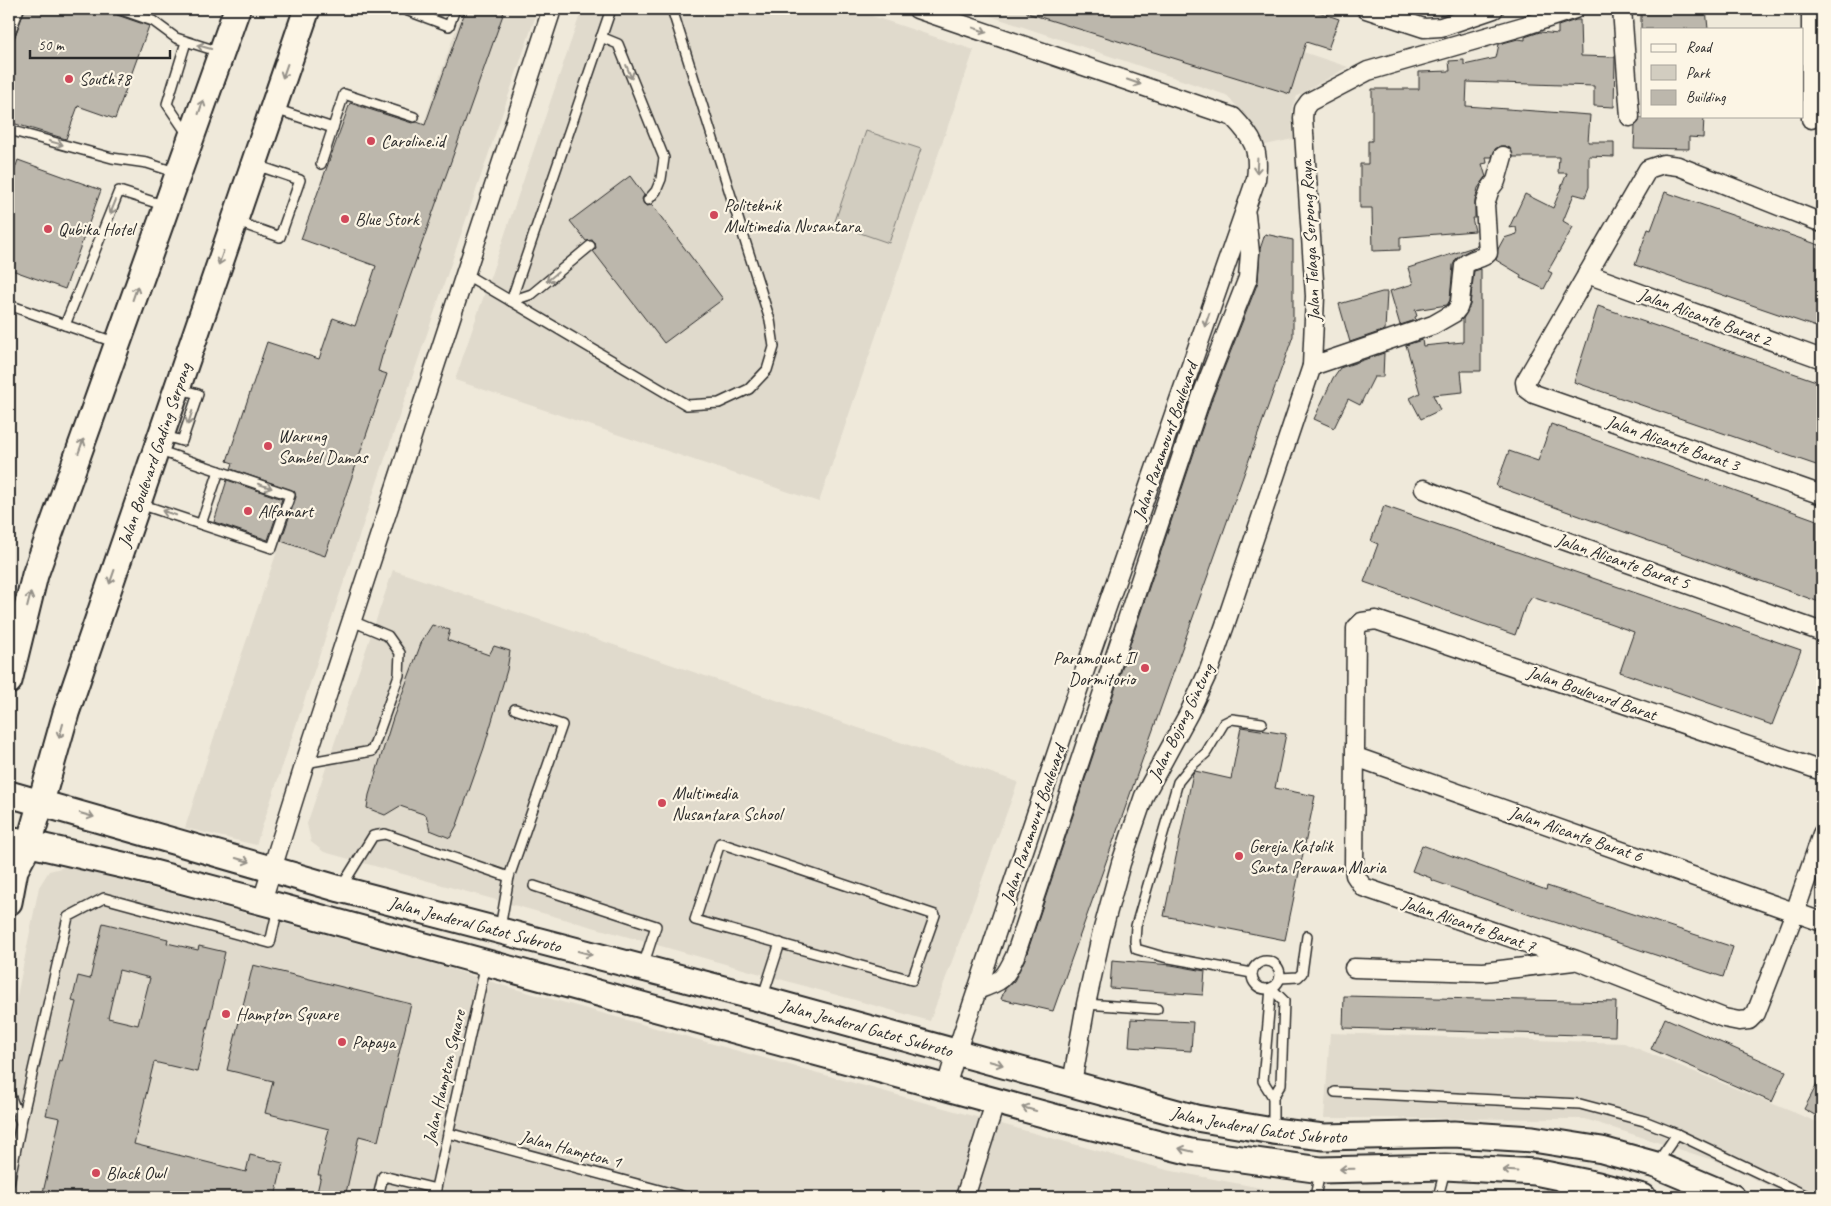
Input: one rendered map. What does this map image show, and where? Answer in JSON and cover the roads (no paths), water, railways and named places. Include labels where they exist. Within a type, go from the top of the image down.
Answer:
[{"type":"street","points":[[9,681],[35,575],[220,52],[237,9]]},
{"type":"street","name":"Jalan Boulevard Gading Serpong","points":[[9,902],[16,870],[19,841],[40,802],[66,712],[307,9]]},
{"type":"street","points":[[270,903],[271,869],[552,9]]},
{"type":"street","name":"Jalan Paramount Boulevard","points":[[917,9],[1233,117],[1251,138],[1257,152],[1256,179],[1070,713],[946,1087]]},
{"type":"street","points":[[1366,9],[1432,29],[1441,28],[1494,9]]},
{"type":"street","name":"Jalan Telaga Serpong Raya","points":[[1312,366],[1316,296],[1303,118],[1304,109],[1309,102],[1368,71],[1576,9]]},
{"type":"street","points":[[1622,9],[1630,117]]},
{"type":"street","points":[[1811,9],[1811,119]]},
{"type":"street","points":[[1312,366],[1433,324],[1454,313],[1460,302],[1464,266],[1467,262],[1486,256],[1488,253],[1485,204],[1490,189],[1496,181],[1503,156]]},
{"type":"street","points":[[1587,274],[1648,169],[1663,164],[1678,166],[1822,223]]},
{"type":"street","points":[[977,990],[997,983],[1006,975],[1014,956],[1202,395],[1248,278],[1250,253],[1245,210]]},
{"type":"street","name":"Jalan Alicante Barat 2","points":[[1587,274],[1822,359]]},
{"type":"street","name":"Jalan Alicante Barat 3","points":[[1587,274],[1525,382],[1526,388],[1534,394],[1822,495]]},
{"type":"street","name":"Jalan Bojong Gintung","points":[[1072,1083],[1086,1004],[1108,908],[1121,863],[1144,796],[1189,714],[1209,670],[1312,366]]},
{"type":"street","name":"Jalan Alicante Barat 5","points":[[1424,489],[1475,509],[1822,632]]},
{"type":"street","name":"Jalan Boulevard Barat","points":[[1356,757],[1356,628],[1362,622],[1376,620],[1822,771]]},
{"type":"street","name":"Jalan Alicante Barat 7","points":[[1356,757],[1355,875],[1363,887],[1576,960],[1724,1018],[1739,1021],[1749,1020],[1756,1013],[1795,912]]},
{"type":"street","name":"Jalan Alicante Barat 6","points":[[1356,757],[1822,922]]},
{"type":"street","name":"Jalan Jenderal Gatot Subroto","points":[[9,794],[340,889],[762,999],[1196,1118],[1273,1131],[1324,1137],[1454,1134],[1533,1139],[1602,1150],[1656,1165],[1732,1197]]},
{"type":"street","points":[[1795,912],[1822,834]]},
{"type":"street","name":"Jalan Jenderal Gatot Subroto","points":[[19,841],[131,867],[270,903],[1066,1120],[1191,1152],[1321,1170],[1445,1167],[1535,1172],[1598,1185],[1643,1197]]},
{"type":"street","name":"Jalan Alicante Barat 7","points":[[1354,968],[1484,972],[1576,960]]},
{"type":"street","points":[[965,1197],[996,1100]]},
{"type":"lane","points":[[9,36],[19,9]]},
{"type":"lane","points":[[118,9],[153,21],[176,38],[220,52]]},
{"type":"lane","points":[[402,9],[449,26],[455,9]]},
{"type":"lane","points":[[511,301],[611,9]]},
{"type":"lane","points":[[465,274],[687,405],[719,402],[749,389],[767,370],[774,347],[770,320],[672,9]]},
{"type":"lane","points":[[601,37],[618,44],[664,158],[661,179],[656,191],[648,200]]},
{"type":"lane","points":[[186,42],[167,104],[190,138]]},
{"type":"lane","points":[[321,164],[344,94],[414,117]]},
{"type":"lane","points":[[272,109],[333,128]]},
{"type":"lane","points":[[9,130],[112,158],[147,163],[178,173]]},
{"type":"lane","points":[[234,221],[280,237],[300,180],[254,164]]},
{"type":"lane","points":[[66,324],[119,191],[166,206]]},
{"type":"lane","points":[[511,301],[532,294],[590,246]]},
{"type":"lane","points":[[9,305],[118,343]]},
{"type":"lane","points":[[138,503],[272,548],[290,495],[219,471],[158,442]]},
{"type":"lane","points":[[201,524],[219,471]]},
{"type":"lane","points":[[305,763],[372,751],[399,675],[400,653],[388,636],[352,621]]},
{"type":"lane","points":[[499,930],[509,877],[562,726],[515,709]]},
{"type":"lane","points":[[1252,973],[1164,957],[1136,949],[1135,941],[1136,926],[1178,782],[1191,766],[1206,753],[1224,723],[1232,719],[1262,723]]},
{"type":"lane","points":[[340,889],[373,836],[385,834],[509,877]]},
{"type":"lane","points":[[720,843],[935,915],[912,980],[780,943],[695,920],[720,843]]},
{"type":"lane","points":[[534,886],[656,926],[642,968]]},
{"type":"lane","points":[[9,1183],[68,917],[104,898],[270,943],[270,903]]},
{"type":"lane","points":[[1280,978],[1298,977],[1302,974],[1307,936]]},
{"type":"lane","points":[[762,999],[780,943]]},
{"type":"lane","points":[[1262,961],[1270,961],[1276,964],[1280,971],[1280,978],[1277,985],[1263,989],[1252,978],[1252,973],[1254,968],[1262,961]]},
{"type":"lane","name":"Jalan Hampton Square","points":[[435,1193],[486,963]]},
{"type":"lane","points":[[1271,988],[1263,1081],[1274,1096]]},
{"type":"lane","points":[[1271,988],[1284,1001],[1281,1084],[1274,1096],[1273,1131]]},
{"type":"lane","points":[[1086,1004],[1157,1009]]},
{"type":"lane","points":[[1335,1092],[1580,1104],[1644,1121],[1678,1134],[1809,1197]]},
{"type":"lane","points":[[9,1093],[21,1123]]},
{"type":"lane","name":"Jalan Hampton 1","points":[[448,1133],[685,1197]]},
{"type":"lane","points":[[1656,1165],[1678,1134]]},
{"type":"lane","points":[[1438,1197],[1445,1167]]},
{"type":"lane","points":[[1315,1197],[1321,1170]]},
{"type":"lane","points":[[1535,1172],[1580,1197]]},
{"type":"lane","points":[[378,1197],[383,1176],[435,1193]]},
{"type":"place","name":"South78","points":[[69,79]]},
{"type":"place","name":"Caroline.id","points":[[371,141]]},
{"type":"place","name":"Politeknik Multimedia Nusantara","points":[[714,215]]},
{"type":"place","name":"Blue Stork","points":[[345,219]]},
{"type":"place","name":"Qubika Hotel","points":[[48,229]]},
{"type":"place","name":"Warung Sambel Damas","points":[[268,446]]},
{"type":"place","name":"Alfamart","points":[[248,511]]},
{"type":"place","name":"Paramount Il Dormitorio","points":[[1145,668]]},
{"type":"place","name":"Multimedia Nusantara School","points":[[662,803]]},
{"type":"place","name":"Gereja Katolik Santa Perawan Maria","points":[[1239,856]]},
{"type":"place","name":"Hampton Square","points":[[226,1014]]},
{"type":"place","name":"Papaya","points":[[342,1042]]},
{"type":"place","name":"Black Owl","points":[[96,1173]]}]
